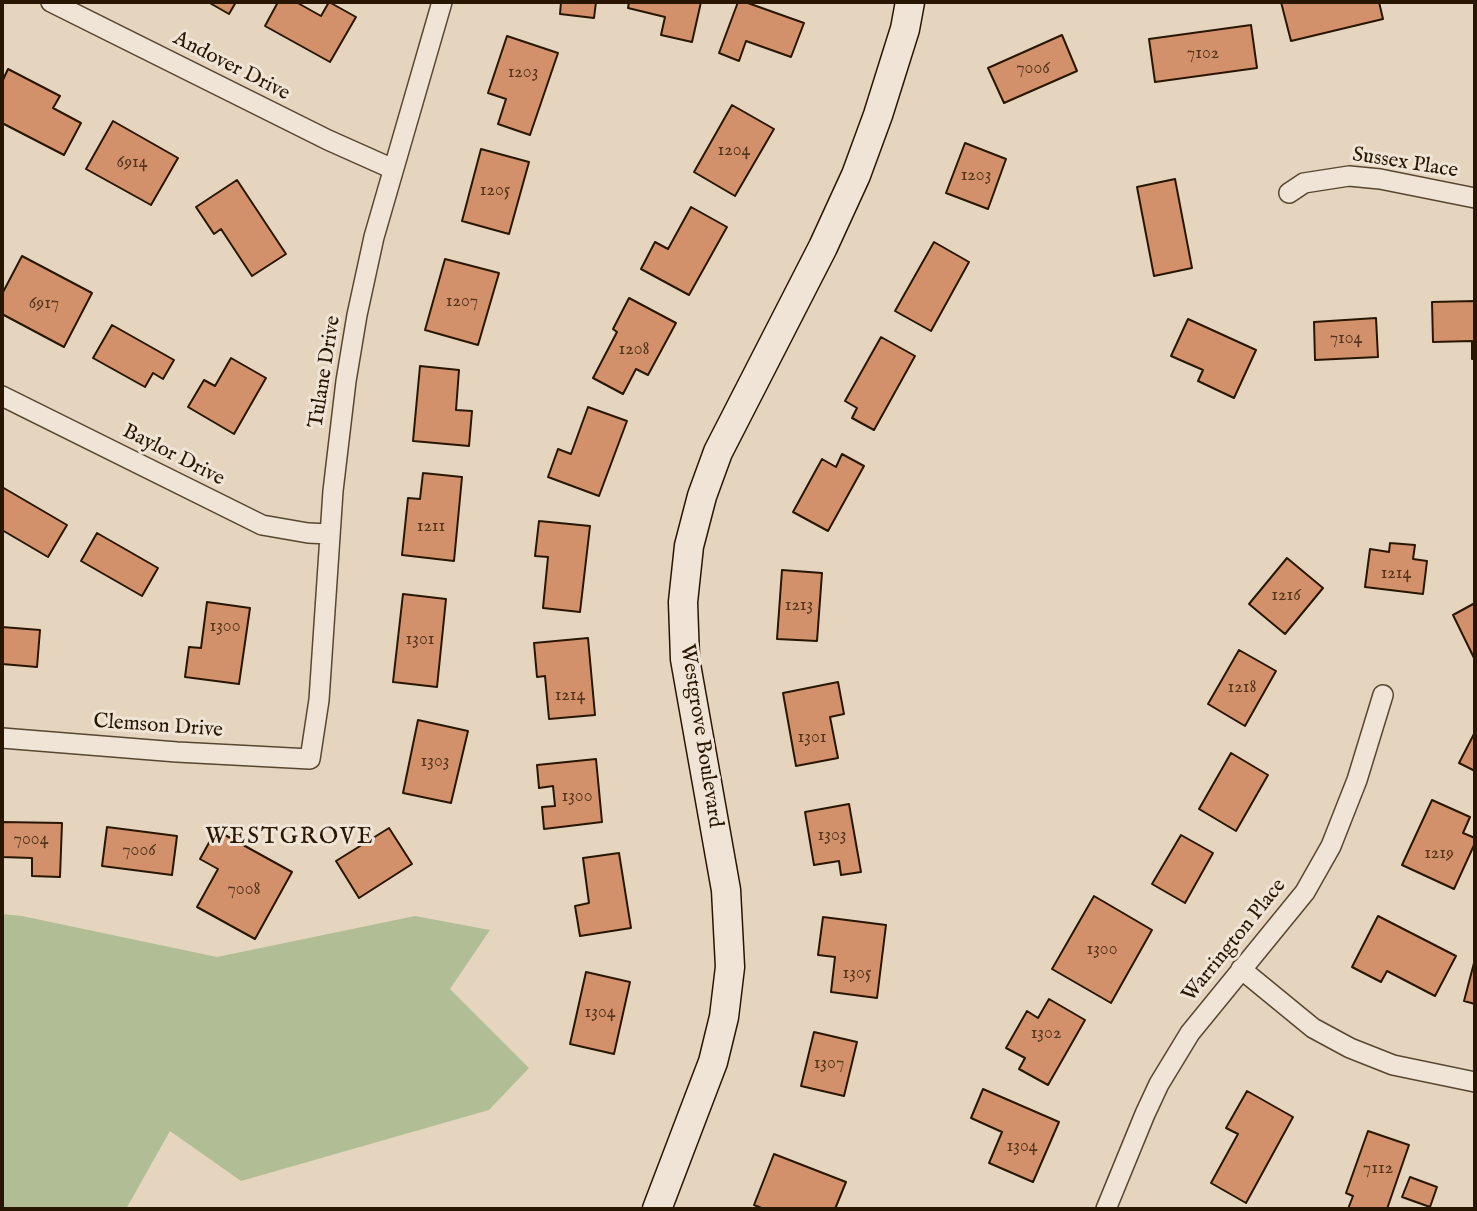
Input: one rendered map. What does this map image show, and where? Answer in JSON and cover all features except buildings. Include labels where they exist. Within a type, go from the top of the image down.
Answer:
[{"type":"street","name":"Andover Drive","points":[[51,2],[328,140],[393,169]]},
{"type":"street","name":"Tulane Drive","points":[[310,759],[319,700],[333,491],[350,355],[374,237],[442,2]]},
{"type":"street","name":"Westgrove Boulevard","points":[[657,1209],[713,1062],[724,1017],[730,967],[726,890],[685,659],[684,602],[689,546],[702,496],[718,452],[823,247],[856,175],[905,29],[910,2]]},
{"type":"street","name":"Sussex Place","points":[[1289,193],[1304,183],[1349,176],[1380,179],[1475,198]]},
{"type":"street","name":"Baylor Drive","points":[[2,396],[262,526],[330,534]]},
{"type":"street","name":"Warrington Place","points":[[1106,1209],[1159,1084],[1201,1017],[1305,892],[1331,846],[1357,780],[1383,695]]},
{"type":"street","name":"Clemson Drive","points":[[2,738],[310,759]]},
{"type":"street","points":[[1241,969],[1313,1028],[1350,1048],[1393,1065],[1475,1082]]},
{"type":"green space","points":[[2,914],[217,957],[415,916],[490,930],[450,989],[529,1068],[489,1110],[241,1181],[170,1131],[126,1209],[2,1209]]},
{"type":"district","name":"WESTGROVE","points":[[290,838]]}]
